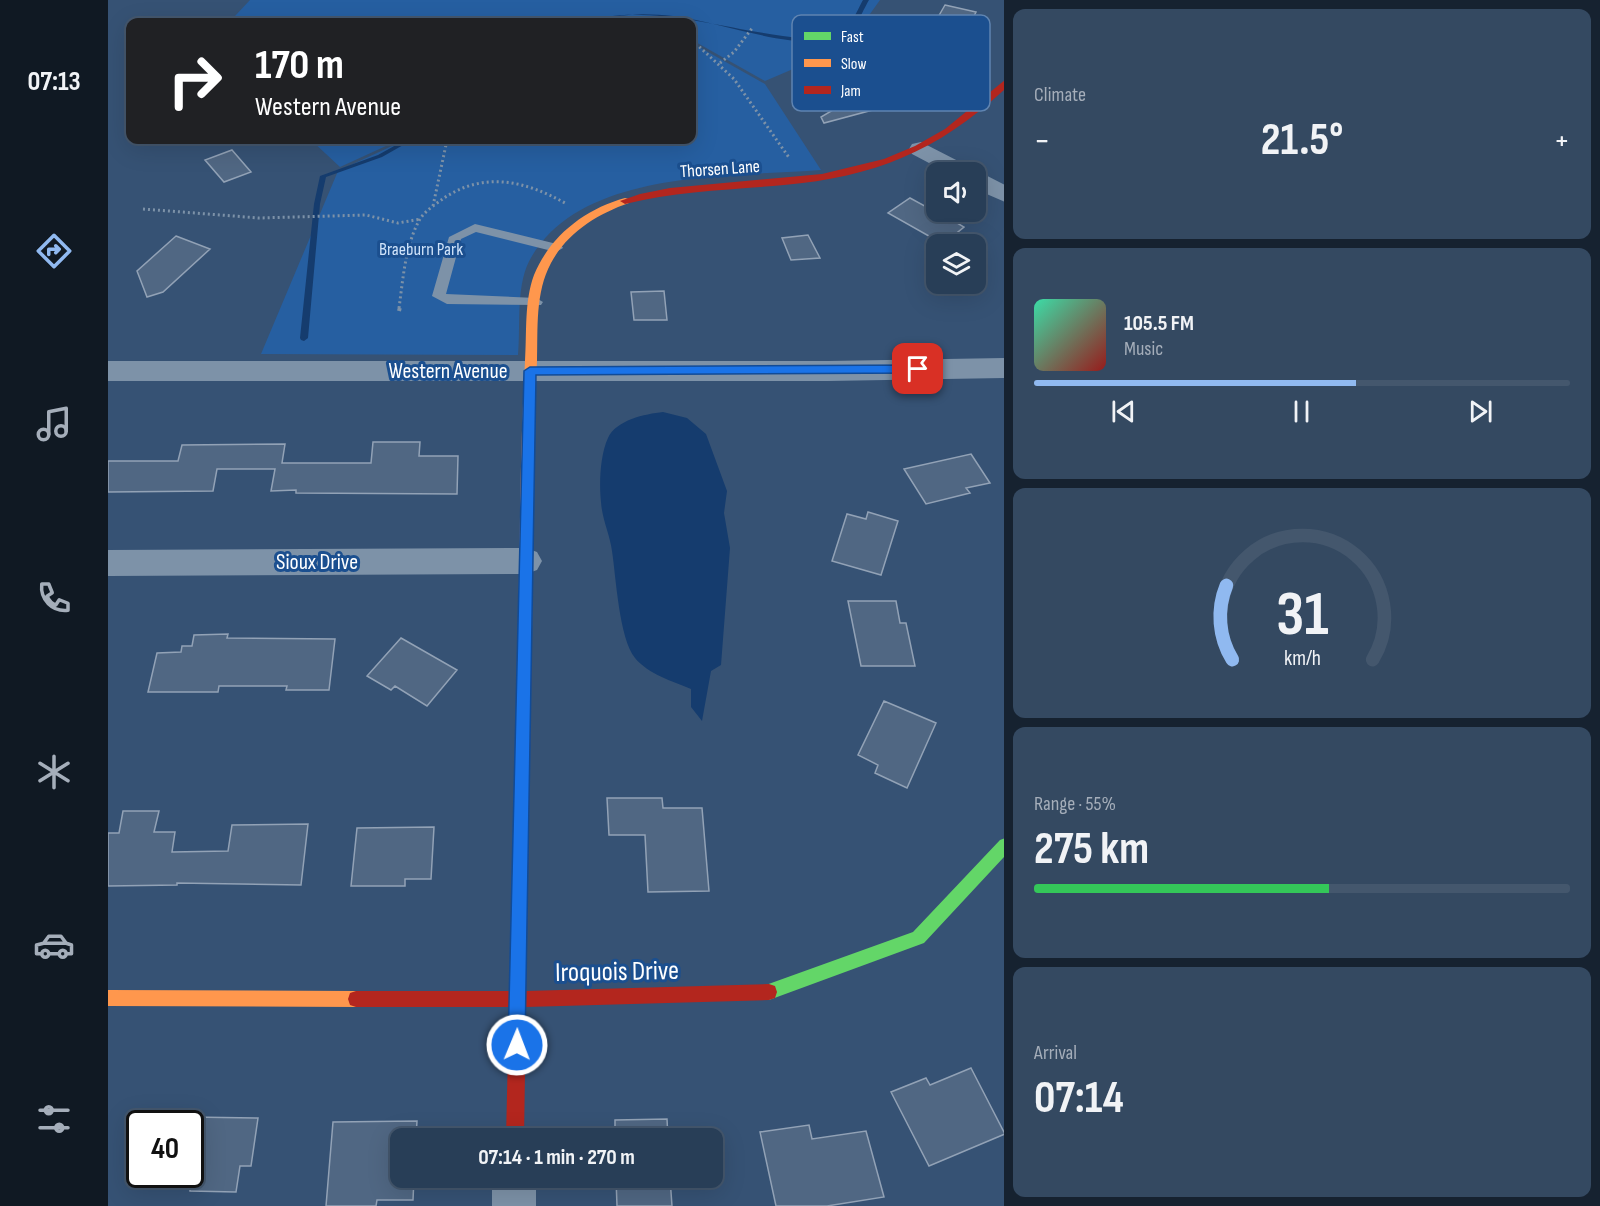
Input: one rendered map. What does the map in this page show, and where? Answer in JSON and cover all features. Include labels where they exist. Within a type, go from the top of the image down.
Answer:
[{"type":"street","name":"Thorsen Lane","points":[[990,99],[1004,84]]},
{"type":"street","name":"Thorsen Lane","points":[[515,1128],[530,371],[538,279],[563,236],[597,212],[643,194],[794,181],[860,169],[921,149],[947,135],[978,111]]},
{"type":"street","points":[[921,149],[945,162]]},
{"type":"street","points":[[986,185],[1004,194]]},
{"type":"street","name":"Western Avenue","points":[[108,371],[1004,368]]},
{"type":"street","name":"Sioux Drive","points":[[108,563],[526,561]]},
{"type":"street","name":"Iroquois Drive","points":[[108,998],[518,999],[765,993],[918,938],[1004,846]]},
{"type":"street","points":[[514,1188],[514,1206]]},
{"type":"lane","points":[[536,302],[447,300],[439,296],[455,237],[475,228],[556,248]]},
{"type":"path","points":[[720,63],[749,35],[753,27]]},
{"type":"path","points":[[696,43],[710,52],[720,63],[792,162]]},
{"type":"path","points":[[433,206],[446,144]]},
{"type":"path","points":[[399,311],[405,268],[421,219],[449,194],[469,184],[494,180],[513,181],[540,189],[565,204]]},
{"type":"path","points":[[143,209],[297,219],[366,215],[398,222],[421,219]]},
{"type":"green space","points":[[250,0],[880,0],[869,15],[792,15],[792,69],[765,81],[696,42],[696,18],[235,18]]},
{"type":"green space","name":"Braeburn Park","points":[[696,45],[765,84],[821,170],[704,177],[663,183],[623,192],[587,207],[556,228],[532,256],[523,278],[521,291],[518,355],[261,354],[338,171],[396,144],[696,144]]},
{"type":"green space","points":[[315,144],[390,144],[340,167]]},
{"type":"shaded area","points":[[663,412],[687,418],[706,434],[727,491],[724,513],[730,548],[721,665],[711,671],[702,721],[691,707],[691,689],[640,664],[630,649],[619,607],[611,545],[602,508],[600,487],[602,461],[608,438],[624,422]]},
{"type":"building","points":[[945,5],[976,12],[974,15],[939,15]]},
{"type":"building","points":[[831,111],[869,111],[824,123],[821,117]]},
{"type":"building","points":[[232,150],[251,172],[224,182],[205,160]]},
{"type":"building","points":[[910,198],[926,207],[926,222],[956,222],[964,227],[955,234],[926,234],[888,213]]},
{"type":"building","points":[[808,235],[820,258],[791,260],[782,238]]},
{"type":"building","points":[[176,236],[210,249],[163,292],[147,297],[137,271]]},
{"type":"building","points":[[664,291],[667,320],[634,320],[631,292]]},
{"type":"building","points":[[373,442],[420,442],[419,456],[458,456],[457,494],[271,491],[275,469],[217,469],[213,491],[108,492],[108,461],[178,461],[182,445],[285,444],[282,463],[371,463]]},
{"type":"building","points":[[971,454],[990,483],[966,488],[970,493],[926,504],[904,469]]},
{"type":"building","points":[[868,512],[898,521],[881,575],[832,561],[847,514],[866,519]]},
{"type":"building","points":[[848,601],[896,601],[900,623],[906,623],[915,666],[861,666]]},
{"type":"building","points":[[228,634],[227,638],[335,639],[329,690],[286,690],[287,686],[219,686],[218,692],[148,692],[157,653],[181,652],[182,646],[192,646],[194,635]]},
{"type":"building","points":[[401,638],[457,670],[427,706],[395,686],[391,690],[367,676]]},
{"type":"building","points":[[884,701],[936,723],[907,788],[875,773],[878,765],[858,755]]},
{"type":"building","points":[[607,798],[662,798],[663,808],[702,808],[709,891],[648,892],[645,835],[609,835]]},
{"type":"building","points":[[123,811],[159,811],[154,832],[175,832],[172,852],[228,851],[232,825],[308,824],[301,885],[177,883],[177,885],[108,886],[108,833],[119,833]]},
{"type":"building","points":[[434,827],[431,879],[405,879],[405,886],[351,886],[357,828]]},
{"type":"building","points":[[971,1068],[1004,1134],[929,1166],[891,1092],[926,1078],[930,1085]]},
{"type":"building","points":[[204,1117],[258,1118],[251,1166],[240,1166],[236,1192],[190,1191],[190,1188],[204,1188]]},
{"type":"building","points":[[667,1119],[667,1128],[615,1128],[615,1120]]},
{"type":"building","points":[[417,1121],[417,1128],[390,1128],[390,1188],[414,1188],[413,1200],[377,1200],[376,1206],[326,1206],[333,1122]]},
{"type":"building","points":[[809,1125],[812,1139],[866,1131],[884,1197],[827,1206],[776,1206],[760,1132]]},
{"type":"building","points":[[616,1188],[671,1188],[672,1206],[617,1206]]},
{"type":"waterway","points":[[857,15],[866,0]]},
{"type":"waterway","points":[[603,18],[651,12],[693,18]]},
{"type":"waterway","points":[[696,19],[755,33],[792,39]]},
{"type":"waterway","points":[[304,338],[317,204],[323,176],[380,156],[402,144]]},
{"type":"traffic: fast","points":[[769,992],[918,938],[1004,846]]},
{"type":"traffic: slow","points":[[525,630],[528,427],[532,318],[536,287],[553,251],[573,229],[598,212],[625,201]]},
{"type":"traffic: slow","points":[[108,998],[356,999]]},
{"type":"traffic: jam","points":[[990,97],[1004,84]]},
{"type":"traffic: jam","points":[[625,201],[670,191],[786,182],[856,170],[888,161],[918,148],[948,131],[974,111]]},
{"type":"traffic: jam","points":[[515,1128],[525,630]]},
{"type":"traffic: jam","points":[[356,999],[518,999],[769,992]]},
{"type":"route","points":[[517,1045],[530,371],[918,369]]}]
